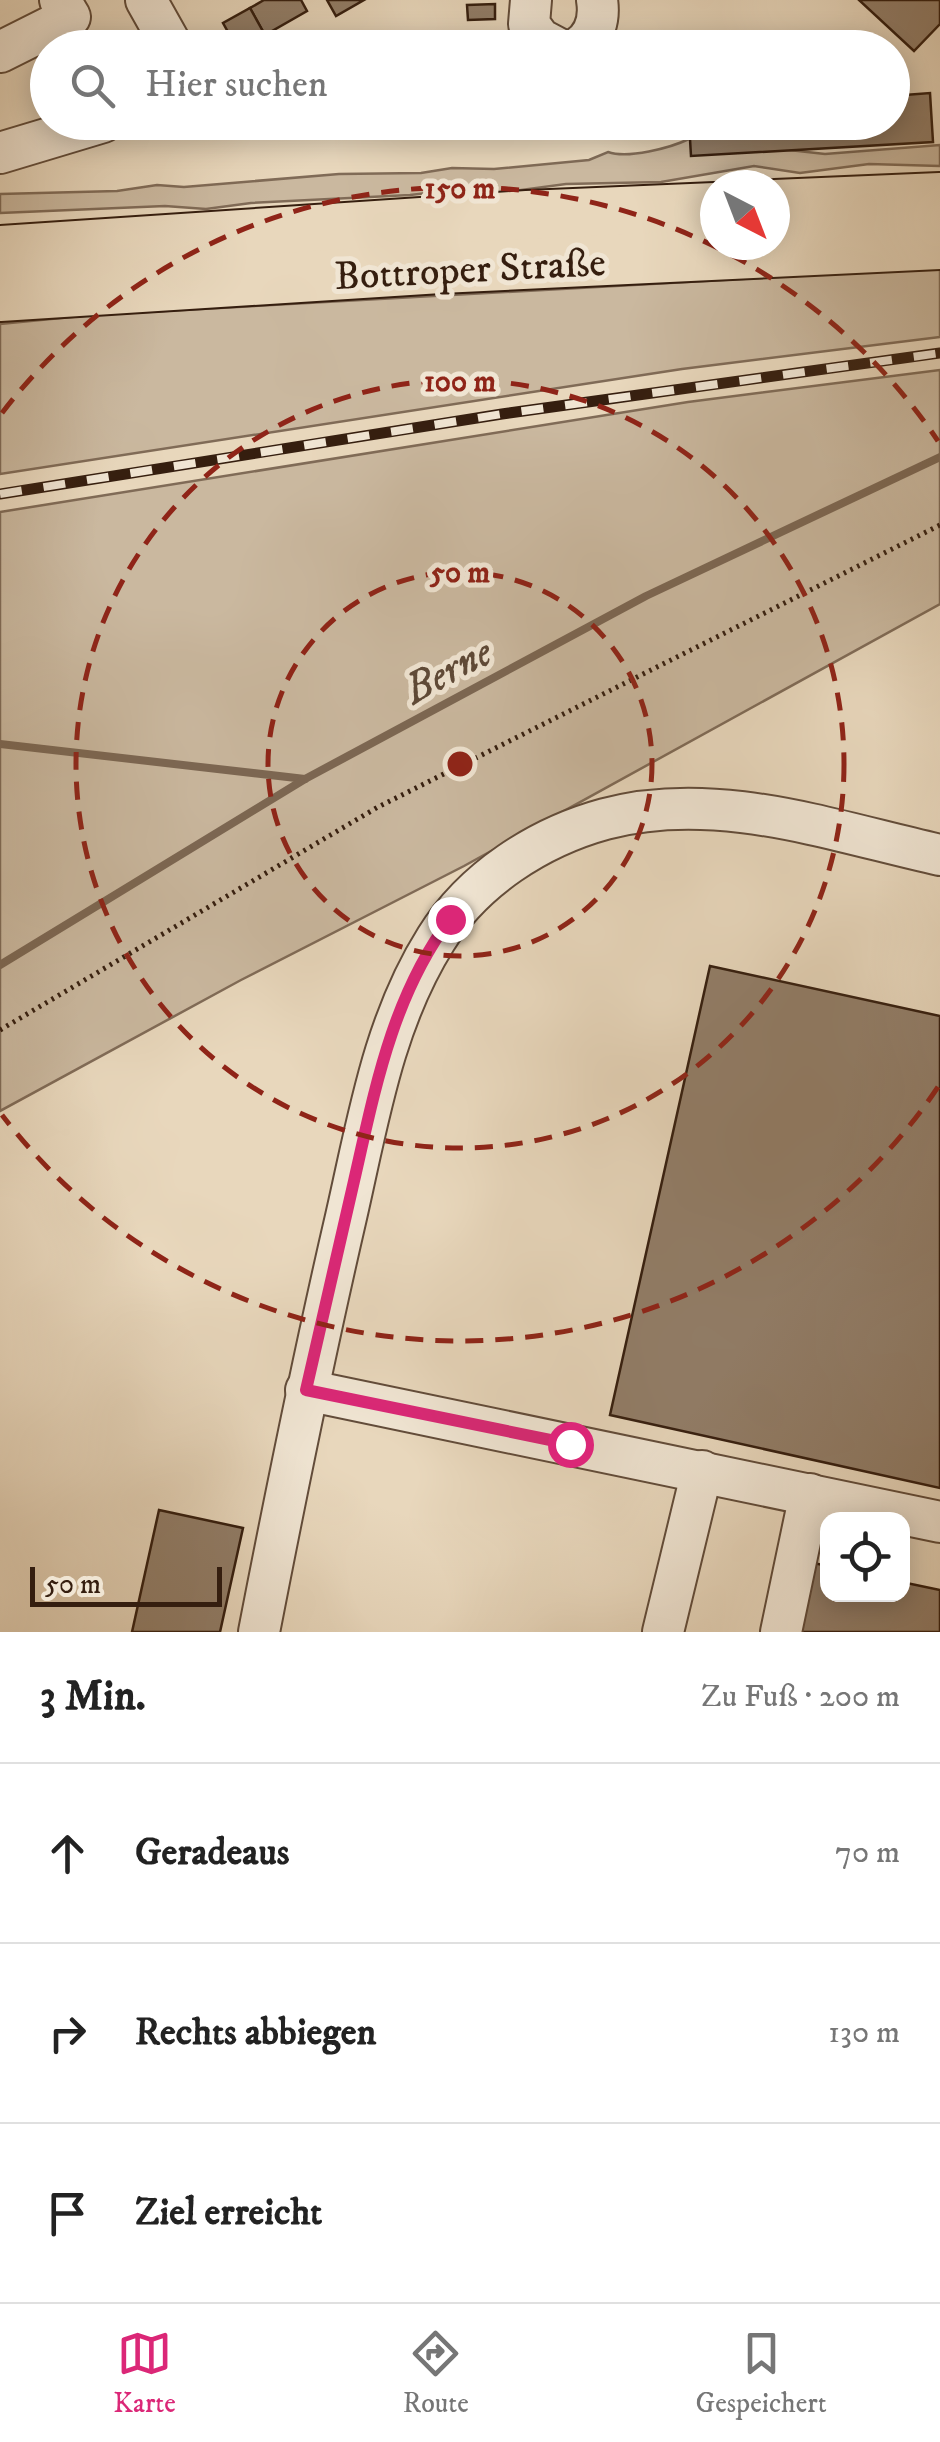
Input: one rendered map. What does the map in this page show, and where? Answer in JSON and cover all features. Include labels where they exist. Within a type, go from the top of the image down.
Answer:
[{"type":"main road","points":[[790,204],[940,198]]},
{"type":"main road","name":"Bottroper Straße","points":[[0,251],[527,216],[700,209]]},
{"type":"main road","name":"Bottroper Straße","points":[[0,296],[440,268],[940,244]]},
{"type":"street","points":[[146,0],[162,30]]},
{"type":"street","points":[[531,0],[529,24],[533,30]]},
{"type":"street","points":[[590,25],[626,0]]},
{"type":"street","points":[[0,52],[30,39]]},
{"type":"street","points":[[0,152],[42,140]]},
{"type":"street","points":[[260,1632],[306,1390],[380,1068],[397,1014],[437,937],[454,914],[513,860],[554,838],[607,819],[666,810],[716,809],[780,819],[940,856]]},
{"type":"street","points":[[306,1390],[940,1522]]},
{"type":"street","points":[[663,1632],[702,1471]]},
{"type":"street","points":[[781,1632],[810,1494]]},
{"type":"path","points":[[0,1030],[378,807],[940,525]]},
{"type":"shaded area","points":[[686,140],[825,154],[940,145],[940,166],[869,164],[800,173],[754,166],[700,170],[700,175],[661,182],[566,184],[469,197],[454,190],[206,209],[165,206],[0,213],[0,194],[117,191],[157,185],[184,187],[452,168],[494,169],[589,160],[608,152],[637,153]]},
{"type":"shaded area","points":[[940,268],[940,337],[682,369],[0,474],[0,324],[92,315]]},
{"type":"shaded area","points":[[940,370],[940,604],[464,866],[241,980],[0,1111],[0,512],[688,402]]},
{"type":"building","points":[[264,0],[301,0],[307,11],[274,30],[262,30],[250,8]]},
{"type":"building","points":[[327,0],[364,0],[336,16]]},
{"type":"building","points":[[859,0],[940,0],[940,24],[914,51],[910,47],[910,30],[891,30]]},
{"type":"building","points":[[495,4],[495,19],[468,20],[467,5]]},
{"type":"building","points":[[250,8],[262,30],[227,30],[223,23]]},
{"type":"building","points":[[930,93],[933,142],[691,156],[690,140],[910,140],[910,95]]},
{"type":"building","points":[[710,966],[940,1016],[940,1488],[610,1415]]},
{"type":"building","points":[[159,1510],[243,1528],[220,1632],[132,1632]]},
{"type":"building","points":[[799,1560],[820,1564],[820,1602],[910,1602],[910,1584],[940,1590],[940,1632],[783,1632]]},
{"type":"waterway","name":"Berne","points":[[0,965],[305,779],[646,596],[940,457]]},
{"type":"waterway","points":[[0,744],[305,779]]},
{"type":"railway","points":[[0,494],[502,414],[940,353]]},
{"type":"route","points":[[450,919],[397,1014],[380,1068],[306,1390],[570,1444]]}]
